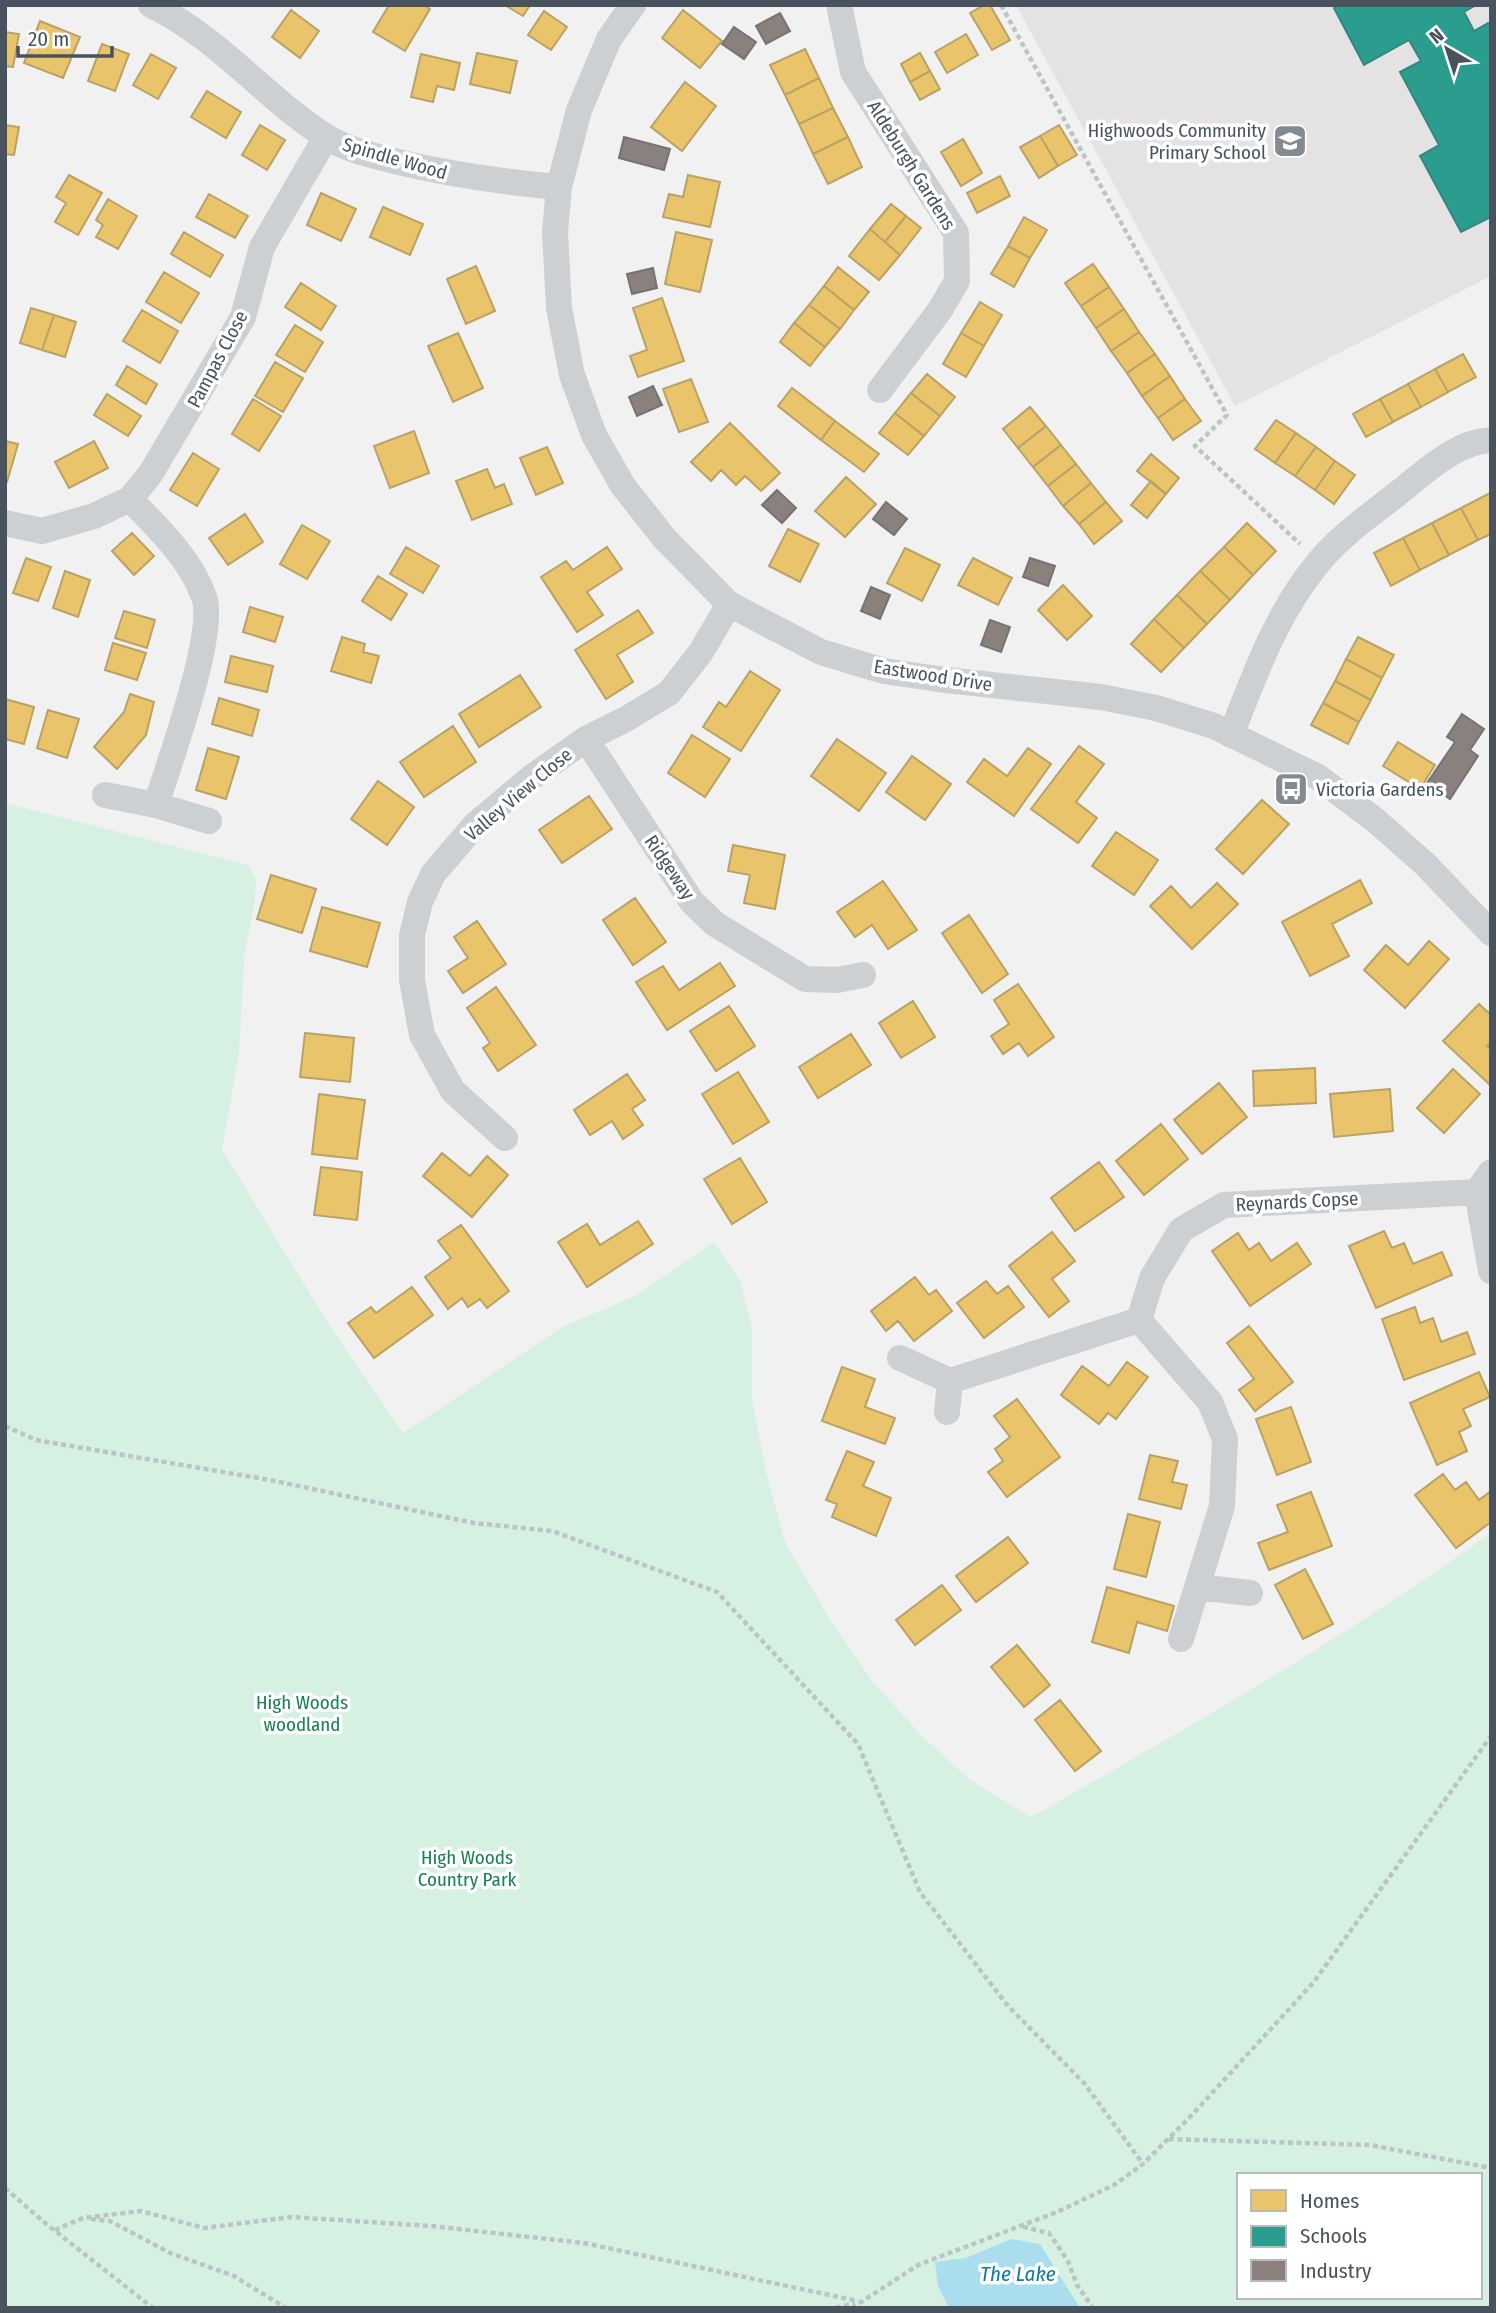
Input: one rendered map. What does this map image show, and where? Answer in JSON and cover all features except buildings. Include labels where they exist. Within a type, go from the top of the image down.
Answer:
[{"type":"street","name":"Spindle Wood","points":[[151,5],[195,30],[326,137],[358,151],[440,172],[559,187]]},
{"type":"street","name":"Eastwood Drive","points":[[633,5],[609,39],[579,110],[559,187],[555,232],[559,308],[572,375],[594,435],[623,486],[665,539],[729,604],[821,652],[884,671],[938,680],[1101,696],[1156,708],[1231,734],[1318,777],[1366,813],[1425,864],[1491,933]]},
{"type":"street","name":"Aldeburgh Gardens","points":[[839,5],[853,72],[956,233],[957,281],[940,310],[880,390]]},
{"type":"street","name":"Pampas Close","points":[[5,523],[42,531],[94,516],[130,499],[151,473],[243,317],[262,247],[326,137]]},
{"type":"street","points":[[1231,734],[1280,617],[1319,561],[1345,536],[1443,457],[1480,441],[1491,440]]},
{"type":"street","points":[[130,499],[188,566],[205,598],[207,629],[156,805]]},
{"type":"street","name":"Valley View Close","points":[[505,1138],[453,1091],[422,1035],[412,981],[412,935],[420,902],[433,874],[475,825],[531,778],[586,738],[626,719],[669,693],[701,652],[729,604]]},
{"type":"street","name":"Ridgeway","points":[[586,738],[692,902],[715,924],[805,979],[837,980],[863,975]]},
{"type":"street","points":[[105,795],[156,805],[209,821]]},
{"type":"street","name":"Reynards Copse","points":[[1139,1320],[1152,1278],[1181,1230],[1224,1205],[1484,1182],[1491,1271]]},
{"type":"street","points":[[900,1358],[950,1381],[1139,1320],[1210,1402],[1225,1439],[1222,1506],[1181,1639]]},
{"type":"street","points":[[947,1412],[950,1381]]},
{"type":"street","points":[[1197,1587],[1250,1593]]},
{"type":"path","points":[[1001,5],[1227,415],[1195,446],[1319,561]]},
{"type":"path","points":[[5,1426],[36,1440],[270,1480],[474,1523],[552,1531],[717,1592],[858,1744],[920,1892],[1008,2006],[1084,2084],[1143,2164]]},
{"type":"path","points":[[852,2308],[918,2265],[1023,2226],[1114,2185],[1143,2164],[1313,1983],[1491,1735]]},
{"type":"path","points":[[1169,2139],[1370,2145],[1491,2168]]},
{"type":"path","points":[[5,2188],[153,2308]]},
{"type":"path","points":[[55,2230],[83,2218],[141,2211],[204,2228],[291,2217],[431,2226],[584,2243],[859,2302]]},
{"type":"path","points":[[83,2218],[110,2221],[170,2253],[234,2276],[286,2308]]},
{"type":"path","points":[[1023,2226],[1049,2233],[1068,2261],[1077,2285],[1093,2308]]},
{"type":"path","points":[[836,2308],[859,2302]]},
{"type":"shaded area","name":"Highwoods Community Primary School","points":[[1016,5],[1491,5],[1491,276],[1235,406]]},
{"type":"green space","name":"High Woods woodland","points":[[5,803],[248,865],[256,879],[255,899],[244,958],[239,1053],[222,1150],[331,1328],[403,1433],[564,1326],[635,1296],[714,1242],[740,1281],[752,1329],[752,1399],[766,1472],[785,1542],[832,1623],[873,1682],[924,1738],[969,1779],[1031,1817],[1323,1646],[1491,1533],[1491,2308],[5,2308]]},
{"type":"water","name":"The Lake","points":[[1011,2239],[1040,2244],[1080,2308],[949,2308],[938,2286],[935,2262],[966,2258]]},
{"type":"place","name":"Highwoods Community Primary School","points":[[1290,141]]},
{"type":"place","name":"Victoria Gardens","points":[[1291,789]]},
{"type":"park label","name":"High Woods Country Park","points":[[467,1868]]}]
